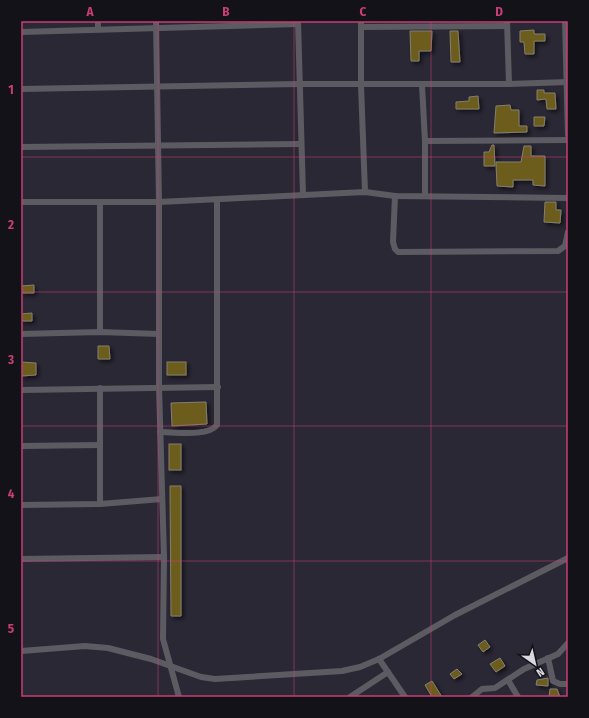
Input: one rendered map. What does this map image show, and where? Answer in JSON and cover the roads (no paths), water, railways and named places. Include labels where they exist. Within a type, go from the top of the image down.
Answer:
[{"type":"street","points":[[98,21],[98,29]]},
{"type":"street","points":[[156,21],[159,202],[159,387],[164,557],[163,639],[179,697]]},
{"type":"street","points":[[565,21],[568,135]]},
{"type":"street","points":[[21,32],[98,29],[156,29],[213,24],[298,22],[300,144],[303,195]]},
{"type":"street","points":[[366,192],[361,86],[361,24],[507,23],[510,84]]},
{"type":"street","points":[[21,89],[300,84],[361,86],[567,82]]},
{"type":"street","points":[[422,85],[425,141],[425,195]]},
{"type":"street","points":[[425,141],[568,140]]},
{"type":"street","points":[[21,147],[300,144]]},
{"type":"street","points":[[21,202],[159,202],[366,192],[395,196],[425,195],[568,198]]},
{"type":"street","points":[[395,196],[394,242],[395,249],[398,252],[558,251],[568,242],[568,232]]},
{"type":"street","points":[[160,432],[204,432],[214,429],[218,419],[217,200]]},
{"type":"street","points":[[100,203],[100,332]]},
{"type":"street","points":[[21,334],[100,332],[159,334]]},
{"type":"street","points":[[21,390],[218,387]]},
{"type":"street","points":[[100,388],[100,504]]},
{"type":"street","points":[[21,446],[100,445]]},
{"type":"street","points":[[21,505],[100,504],[162,499]]},
{"type":"street","points":[[21,559],[164,557]]},
{"type":"street","points":[[21,651],[85,646],[108,648],[169,664],[201,677],[215,680],[342,671],[360,667],[379,659],[455,615],[568,558]]},
{"type":"street","points":[[472,697],[482,689],[496,688],[524,669],[558,654],[568,643]]},
{"type":"street","points":[[548,658],[553,681],[560,684],[568,684]]},
{"type":"street","points":[[379,659],[405,697]]},
{"type":"street","points":[[350,697],[388,672]]},
{"type":"street","points":[[508,680],[518,697]]}]
